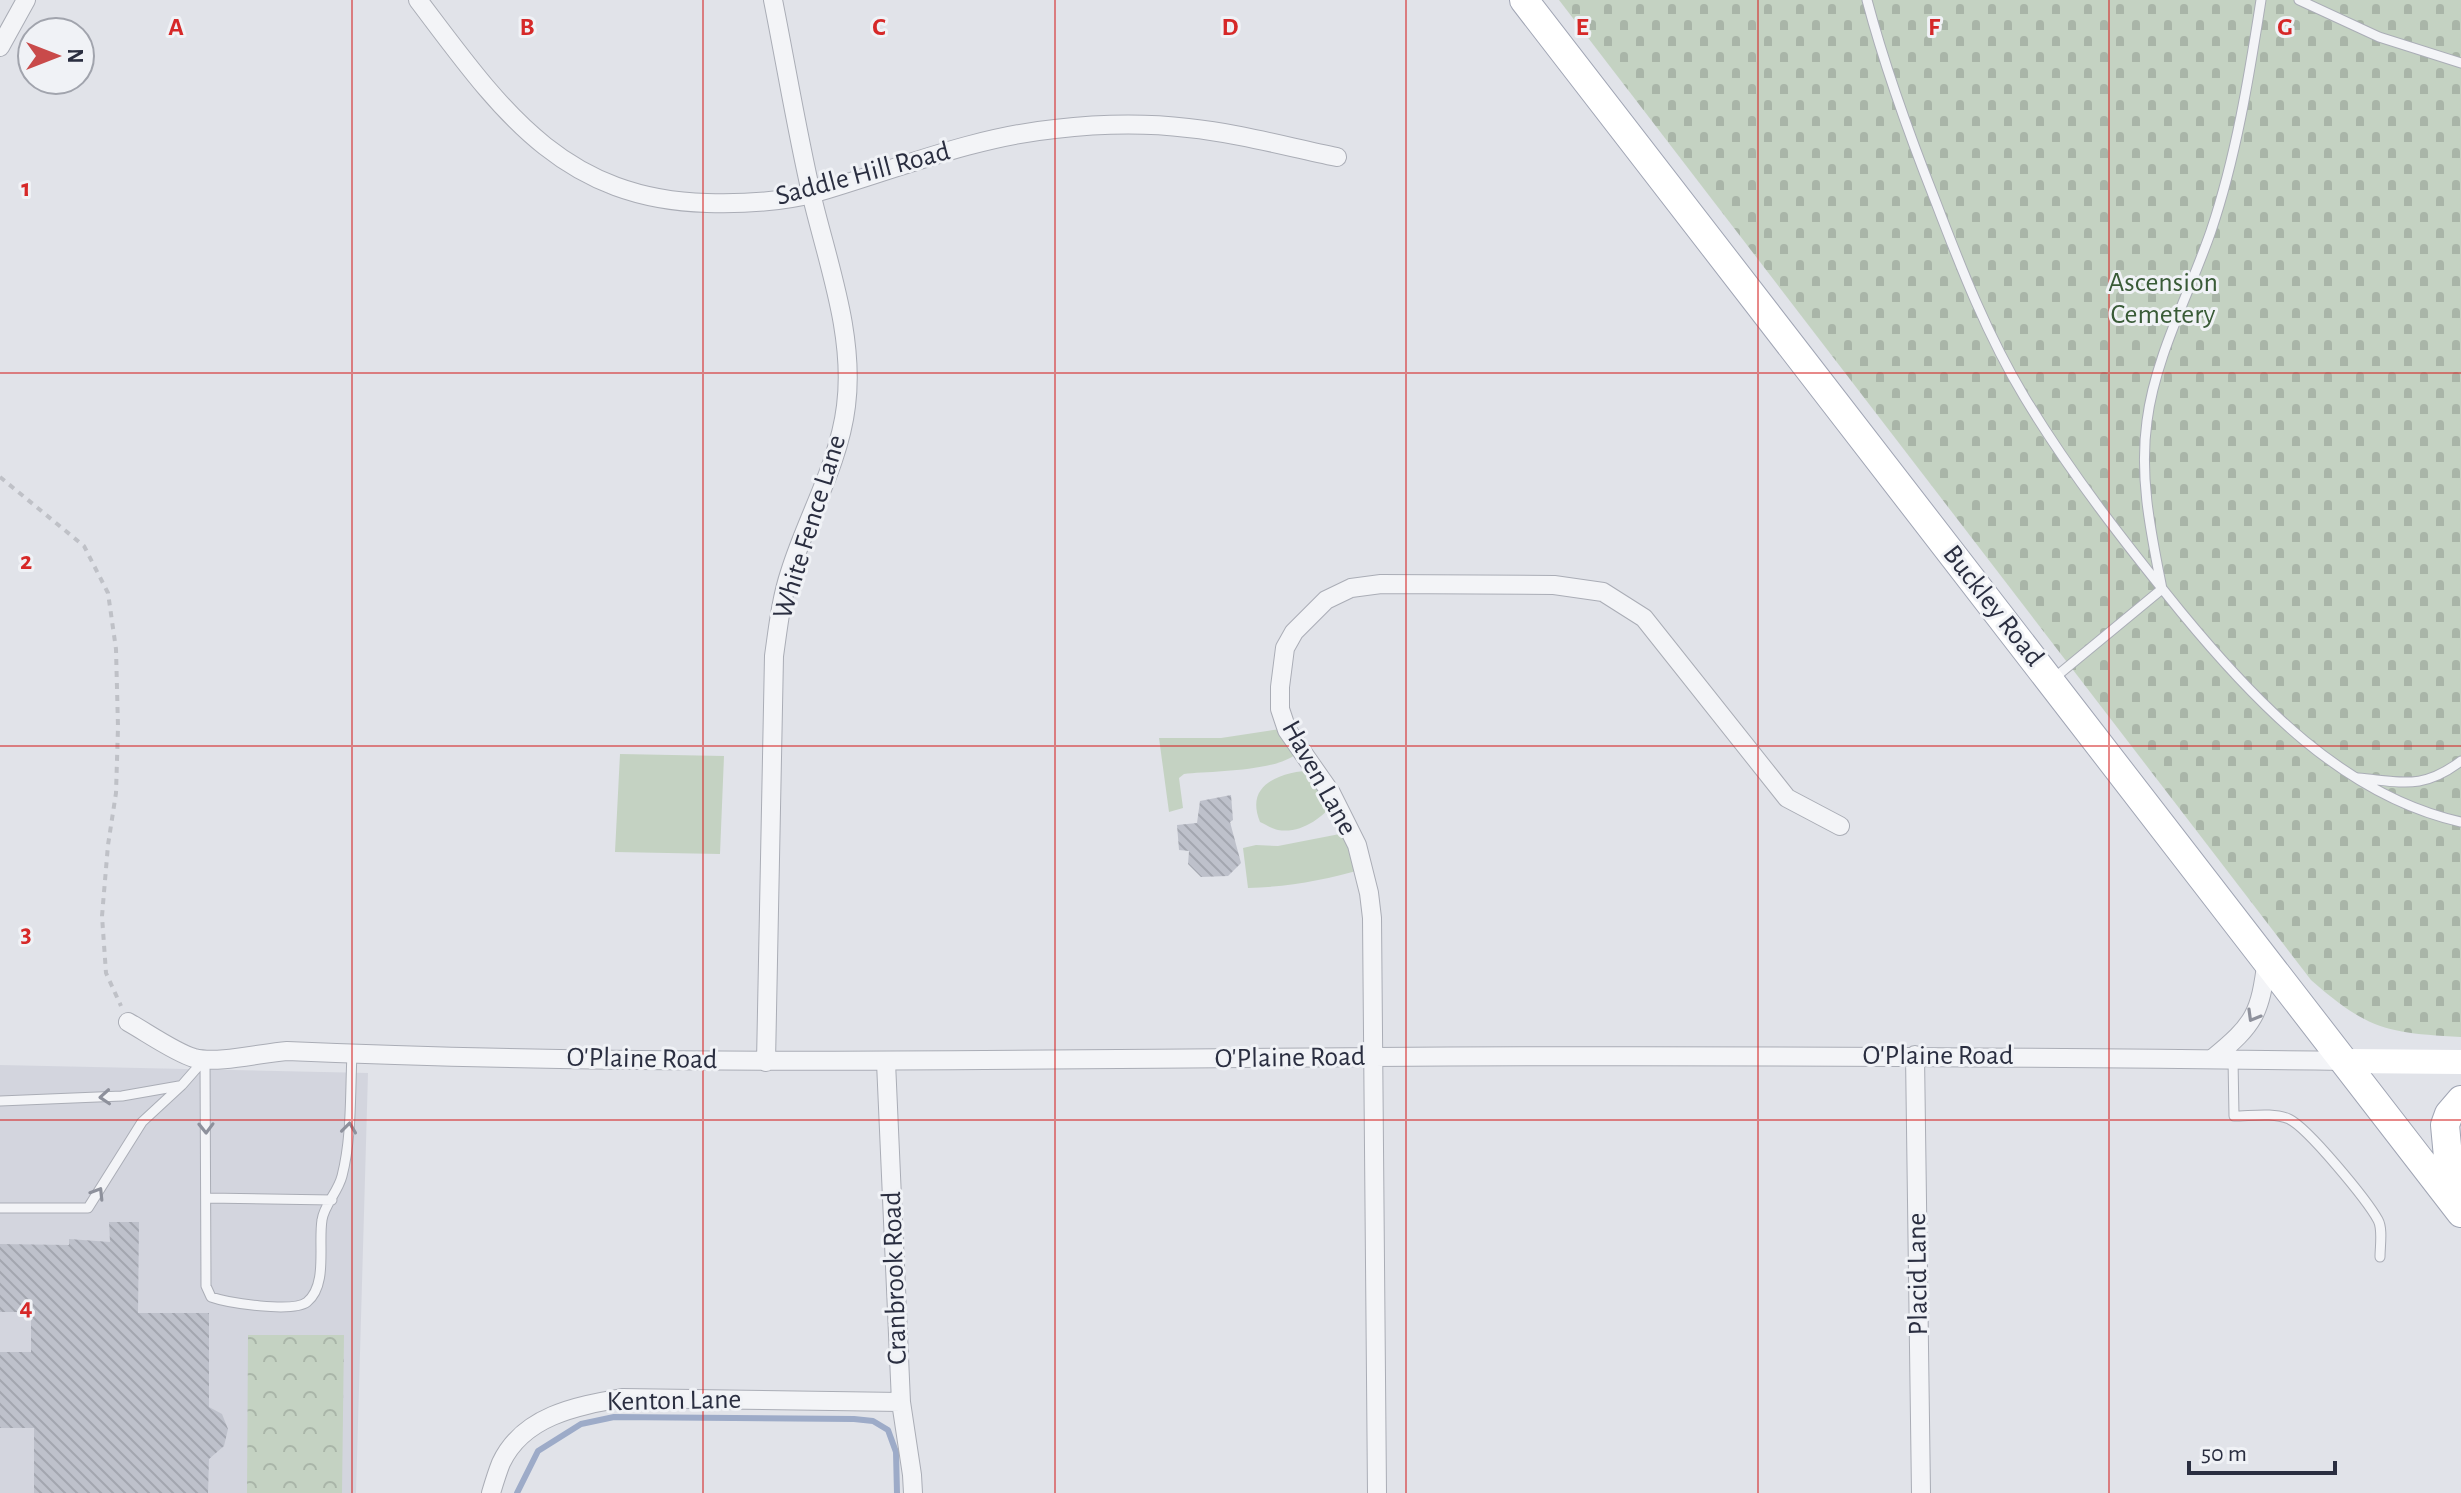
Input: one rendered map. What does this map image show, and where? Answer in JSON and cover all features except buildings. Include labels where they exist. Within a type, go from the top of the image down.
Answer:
[{"type":"main road","name":"Buckley Road","points":[[1524,0],[2456,1207]]},
{"type":"main road","name":"O'Plaine Road","points":[[2345,1061],[2461,1062]]},
{"type":"main road","points":[[2456,1207],[2445,1125],[2449,1114],[2461,1100]]},
{"type":"street","points":[[0,47],[26,0]]},
{"type":"street","name":"Saddle Hill Road","points":[[418,0],[508,114],[539,143],[576,169],[626,191],[682,202],[739,204],[811,194],[956,149],[1054,129],[1188,127],[1337,157]]},
{"type":"street","name":"White Fence Lane","points":[[766,1062],[774,656],[779,616],[790,573],[839,442],[846,404],[847,361],[839,306],[811,194],[773,0]]},
{"type":"street","name":"Haven Lane","points":[[1377,1493],[1372,918],[1357,845],[1331,793],[1293,739],[1280,709],[1285,648],[1294,632],[1326,600],[1351,588],[1381,584],[1554,585],[1603,592],[1644,618],[1787,798],[1840,826]]},
{"type":"street","points":[[2212,1059],[2253,1020],[2263,997],[2267,959]]},
{"type":"street","name":"O'Plaine Road","points":[[128,1022],[194,1058],[223,1060],[252,1053],[287,1051],[766,1062],[1915,1055],[2345,1061]]},
{"type":"street","name":"Placid Lane","points":[[1915,1055],[1921,1493]]},
{"type":"street","name":"Cranbrook Road","points":[[886,1062],[901,1402],[913,1493]]},
{"type":"street","name":"Kenton Lane","points":[[491,1493],[502,1461],[523,1434],[554,1414],[587,1404],[622,1398],[901,1402]]},
{"type":"lane","points":[[1867,0],[1913,145],[1956,255],[1993,338],[2023,395],[2068,467],[2208,646],[2302,739],[2380,792],[2461,822]]},
{"type":"lane","points":[[2162,589],[2144,485],[2147,419],[2156,381],[2212,229],[2243,106],[2261,0]]},
{"type":"lane","points":[[2299,0],[2379,37],[2461,63]]},
{"type":"lane","points":[[2051,681],[2162,589]]},
{"type":"lane","points":[[2357,777],[2416,783],[2443,775],[2461,761]]},
{"type":"lane","points":[[205,1058],[206,1286],[211,1297],[226,1303],[290,1307],[305,1304],[316,1292],[323,1215],[342,1178],[346,1152],[352,1054]]},
{"type":"lane","points":[[0,1208],[88,1208],[142,1122],[182,1085],[205,1058]]},
{"type":"lane","points":[[2233,1059],[2234,1116],[2287,1118],[2302,1127],[2380,1223],[2380,1257]]},
{"type":"lane","points":[[0,1101],[122,1096],[182,1085]]},
{"type":"lane","points":[[207,1198],[332,1200]]},
{"type":"path","points":[[0,477],[84,546],[108,593],[116,649],[118,727],[116,793],[102,916],[106,973],[128,1022]]},
{"type":"shaded area","points":[[0,1065],[368,1073],[356,1493],[0,1493]]},
{"type":"green space","name":"Ascension Cemetery","points":[[1559,0],[2461,0],[2461,1037],[2380,1026],[2348,1009],[2311,980]]},
{"type":"green space","points":[[1287,728],[1299,751],[1290,758],[1262,767],[1184,774],[1179,778],[1183,808],[1169,812],[1159,738],[1221,738]]},
{"type":"green space","points":[[620,754],[724,756],[720,854],[615,852]]},
{"type":"green space","points":[[1314,770],[1335,802],[1324,814],[1310,824],[1287,831],[1260,822],[1257,798],[1269,782],[1290,773]]},
{"type":"green space","points":[[1350,832],[1363,869],[1306,882],[1248,888],[1243,848],[1278,846]]},
{"type":"green space","points":[[248,1335],[344,1335],[342,1493],[247,1493]]},
{"type":"waterway","points":[[517,1493],[538,1451],[581,1424],[614,1417],[873,1421],[888,1430],[896,1452],[897,1493]]}]
